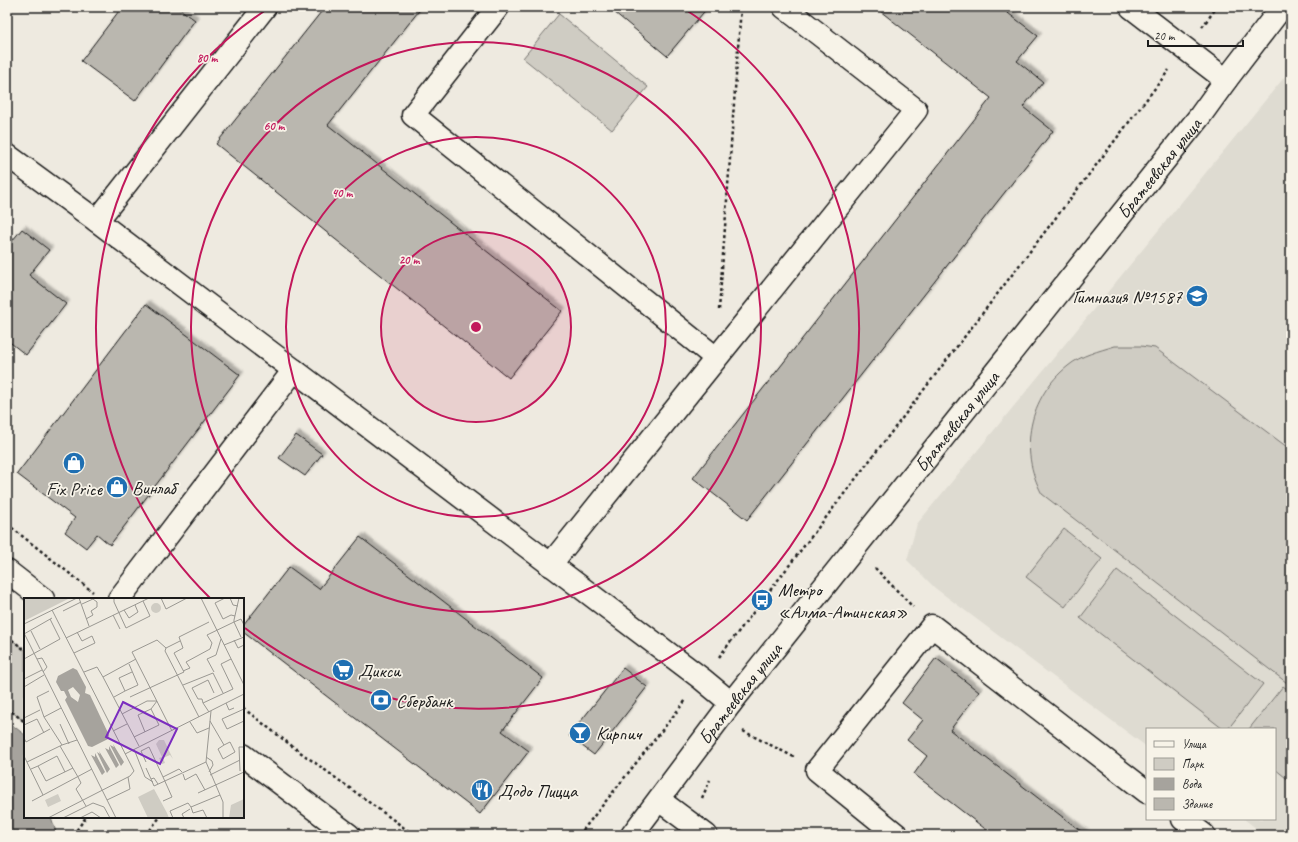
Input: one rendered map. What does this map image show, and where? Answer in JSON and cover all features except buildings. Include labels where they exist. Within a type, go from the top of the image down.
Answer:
[{"type":"street","points":[[97,221],[265,7]]},
{"type":"street","points":[[498,7],[413,115],[716,358]]},
{"type":"street","points":[[550,565],[916,110],[784,7]]},
{"type":"street","points":[[1131,7],[1226,80]]},
{"type":"street","name":"Братеевская улица","points":[[632,835],[731,703],[1200,116],[1282,7]]},
{"type":"street","points":[[7,155],[294,370],[731,703]]},
{"type":"street","points":[[120,598],[294,370]]},
{"type":"street","points":[[7,571],[42,598]]},
{"type":"street","points":[[897,835],[817,770],[932,626],[1146,791]]},
{"type":"street","points":[[244,756],[349,835]]},
{"type":"street","points":[[659,800],[706,835]]},
{"type":"street","points":[[1184,820],[1204,835]]},
{"type":"path","points":[[719,312],[741,7]]},
{"type":"path","points":[[579,835],[702,680],[1217,7]]},
{"type":"path","points":[[7,524],[96,594]]},
{"type":"path","points":[[870,563],[932,626]]},
{"type":"path","points":[[7,636],[24,649]]},
{"type":"path","points":[[7,708],[24,721]]},
{"type":"path","points":[[244,709],[292,746],[414,835]]},
{"type":"path","points":[[740,729],[817,770]]},
{"type":"path","points":[[73,835],[85,818]]},
{"type":"path","points":[[146,835],[159,818]]},
{"type":"shaded area","name":"Гимназия №1587","points":[[1291,69],[1291,835],[1265,835],[1245,820],[1276,820],[1276,728],[1146,728],[1146,746],[935,588],[907,560],[917,524]]},
{"type":"green space","points":[[559,14],[648,87],[612,130],[523,58]]},
{"type":"green space","points":[[1115,346],[1141,346],[1155,348],[1291,450],[1291,686],[1042,494],[1030,460],[1029,442],[1031,425],[1036,409],[1044,393],[1055,379],[1073,362],[1084,356]]},
{"type":"green space","points":[[1064,529],[1102,559],[1065,607],[1026,577]]},
{"type":"green space","points":[[1117,570],[1263,684],[1229,728],[1222,728],[1080,618]]},
{"type":"green space","points":[[7,636],[24,649],[24,721],[7,708]]},
{"type":"green space","points":[[1283,686],[1291,692],[1291,782],[1276,770],[1276,728],[1250,728]]},
{"type":"water","points":[[7,721],[24,734],[24,818],[51,818],[57,835],[7,835]]},
{"type":"place","name":"Гимназия №1587","points":[[1197,296]]},
{"type":"place","name":"Fix Price","points":[[74,463]]},
{"type":"place","name":"Винлаб","points":[[117,487]]},
{"type":"place","name":"Метро «Алма-Атинская»","points":[[762,600]]},
{"type":"place","name":"Дикси","points":[[343,670]]},
{"type":"place","name":"Сбербанк","points":[[381,700]]},
{"type":"place","name":"Кирпич","points":[[580,733]]},
{"type":"place","name":"Додо Пицца","points":[[482,790]]}]
